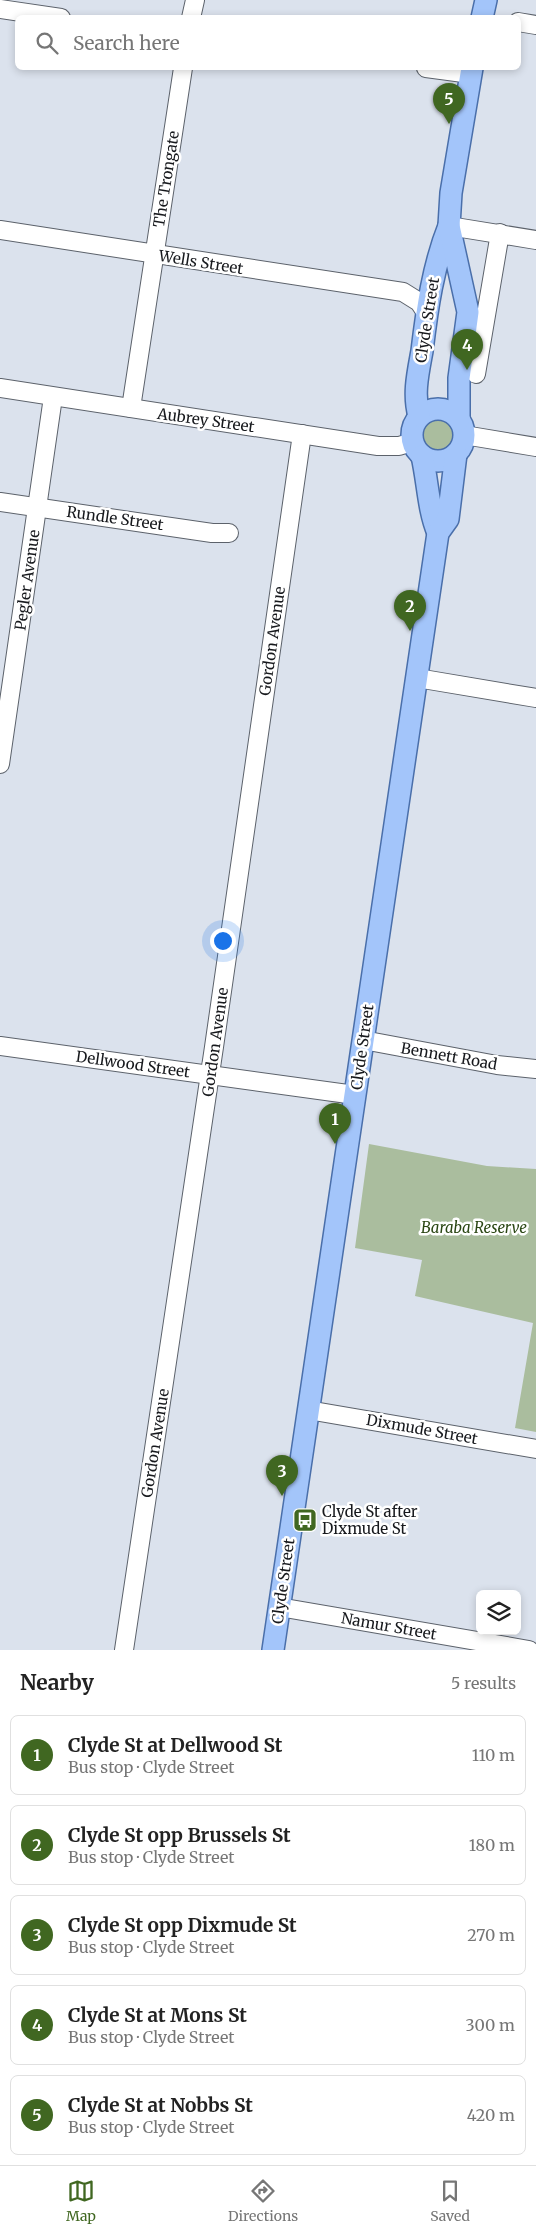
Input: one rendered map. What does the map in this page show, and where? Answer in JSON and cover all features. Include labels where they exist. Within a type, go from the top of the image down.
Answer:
[{"type":"main road","name":"Clyde Street","points":[[462,427],[459,378],[468,312],[449,226],[451,193],[472,71]]},
{"type":"main road","name":"Clyde Street","points":[[419,416],[415,397],[427,314],[439,250],[449,226]]},
{"type":"main road","points":[[435,408],[452,413],[462,427],[461,448],[456,454],[439,461],[417,449],[412,428],[419,416],[435,408]]},
{"type":"main road","name":"Clyde Street","points":[[417,449],[428,478],[432,519],[438,533]]},
{"type":"main road","name":"Clyde Street","points":[[273,1650],[438,533],[448,519],[456,454]]},
{"type":"street","points":[[192,15],[194,0]]},
{"type":"street","points":[[0,9],[41,15]]},
{"type":"street","points":[[521,22],[536,25]]},
{"type":"street","name":"The Trongate","points":[[131,408],[183,70]]},
{"type":"street","points":[[457,70],[472,71]]},
{"type":"street","points":[[449,226],[536,240]]},
{"type":"street","name":"Wells Street","points":[[0,230],[403,292],[419,302],[427,314]]},
{"type":"street","points":[[476,374],[500,234]]},
{"type":"street","points":[[403,292],[417,287],[434,275]]},
{"type":"street","name":"Aubrey Street","points":[[0,388],[378,446],[399,446],[417,449]]},
{"type":"street","name":"Pegler Avenue","points":[[0,764],[53,397]]},
{"type":"street","points":[[462,427],[536,447]]},
{"type":"street","name":"Gordon Avenue","points":[[124,1650],[210,1074],[302,434]]},
{"type":"street","name":"Rundle Street","points":[[0,502],[212,533],[229,533]]},
{"type":"street","points":[[417,678],[536,698]]},
{"type":"street","name":"Bennett Road","points":[[363,1040],[497,1065],[536,1069]]},
{"type":"street","name":"Dellwood Street","points":[[0,1046],[355,1094]]},
{"type":"street","name":"Dixmude Street","points":[[308,1410],[536,1449]]},
{"type":"street","name":"Namur Street","points":[[280,1607],[529,1650]]},
{"type":"green space","points":[[439,416],[452,421],[457,434],[452,447],[439,452],[426,447],[421,434],[426,421]]},
{"type":"green space","name":"Baraba Reserve","points":[[369,1144],[487,1166],[536,1169],[536,1432],[515,1428],[533,1323],[415,1296],[422,1260],[355,1248]]},
{"type":"place","name":"Clyde St at Nobbs St","points":[[449,124]]},
{"type":"place","name":"Clyde St at Mons St","points":[[467,370]]},
{"type":"place","name":"Clyde St opp Brussels St","points":[[410,631]]},
{"type":"place","name":"Clyde St at Dellwood St","points":[[335,1144]]},
{"type":"place","name":"Clyde St opp Dixmude St","points":[[282,1496]]},
{"type":"place","name":"Clyde St after Dixmude St","points":[[305,1520]]}]
